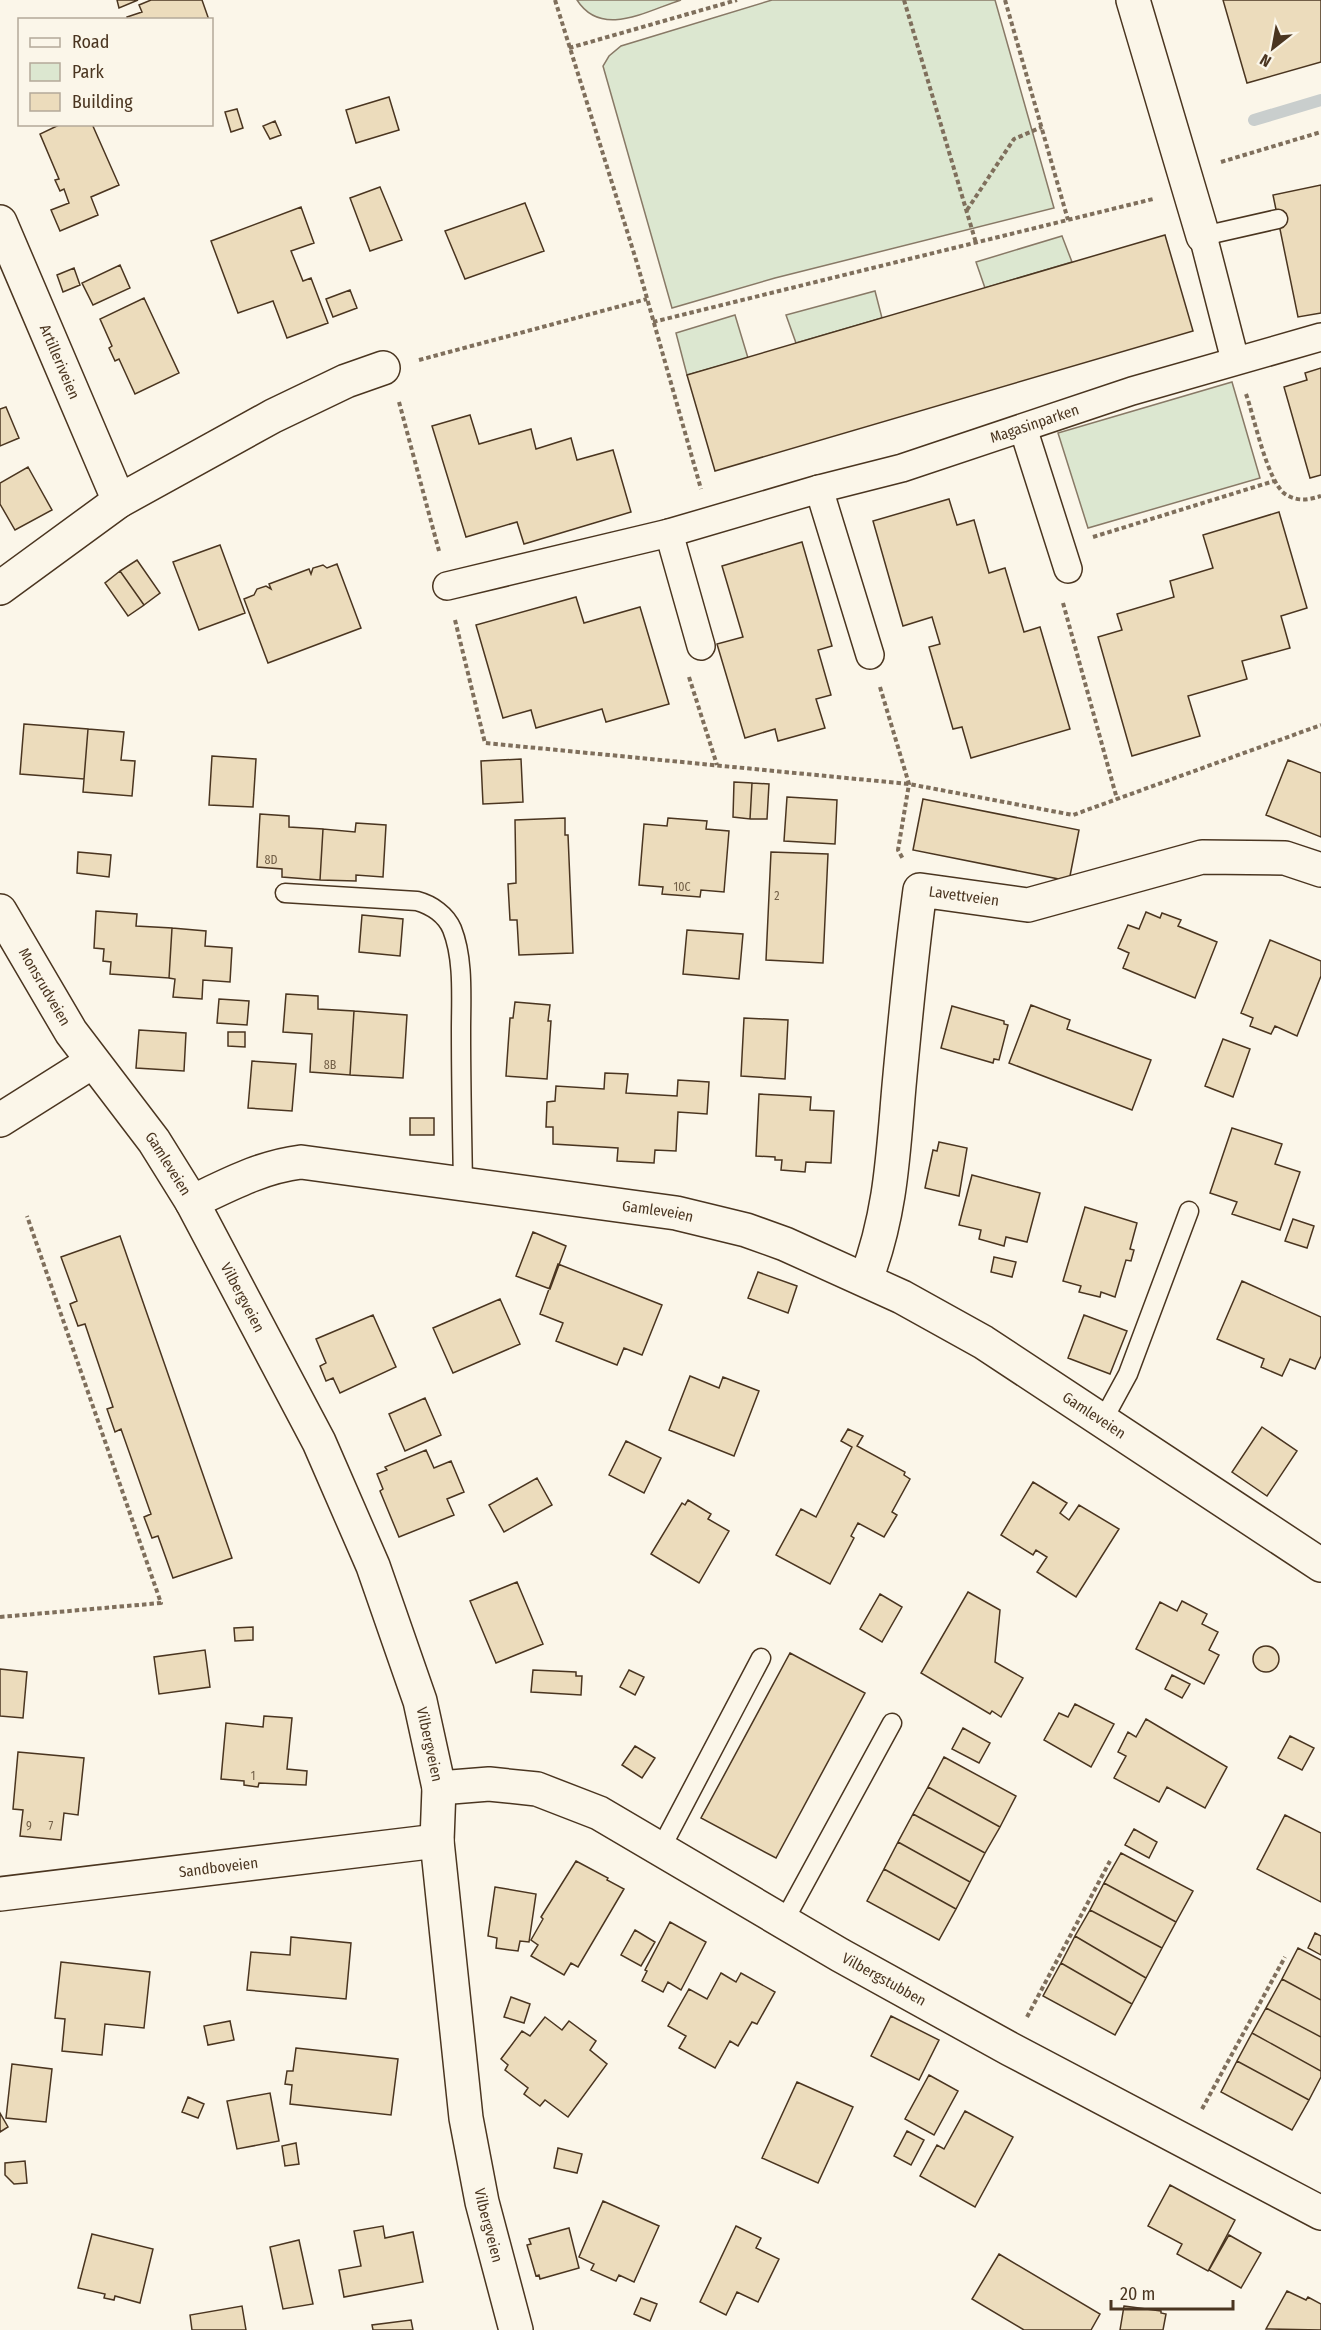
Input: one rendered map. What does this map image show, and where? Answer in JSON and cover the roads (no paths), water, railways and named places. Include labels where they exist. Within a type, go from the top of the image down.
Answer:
[{"type":"street","points":[[1133,0],[1203,236],[1235,360]]},
{"type":"street","name":"Artilleriveien","points":[[0,222],[119,501]]},
{"type":"street","name":"Magasinparken","points":[[447,586],[669,533],[819,489],[902,468],[1132,391],[1321,337]]},
{"type":"street","points":[[0,588],[119,501],[273,416],[346,381],[386,367]]},
{"type":"street","points":[[1023,428],[1064,559]]},
{"type":"street","points":[[819,489],[870,655]]},
{"type":"street","points":[[669,533],[701,646]]},
{"type":"street","name":"Lavettveien","points":[[866,1279],[881,1239],[890,1188],[910,962],[920,890],[1028,905],[1202,857],[1285,858],[1321,870]]},
{"type":"street","name":"Monsrudveien","points":[[0,912],[47,996],[92,1062]]},
{"type":"street","points":[[0,1120],[92,1062]]},
{"type":"street","name":"Gamleveien","points":[[92,1062],[154,1142],[192,1202],[250,1174],[280,1165],[301,1162],[463,1183],[711,1220],[785,1244],[866,1279],[983,1342],[1321,1565]]},
{"type":"street","name":"Vilbergveien","points":[[192,1202],[319,1442],[373,1566],[420,1701],[439,1788],[437,1842],[466,2118],[482,2202],[516,2330]]},
{"type":"street","name":"Vilbergstubben","points":[[439,1788],[489,1784],[537,1789],[599,1813],[1010,2049],[1321,2213]]},
{"type":"street","name":"Sandboveien","points":[[0,1894],[437,1842]]},
{"type":"lane","points":[[1203,236],[1278,219]]},
{"type":"lane","points":[[285,892],[417,901],[427,904],[444,916],[451,927],[456,942],[460,986],[463,1183]]},
{"type":"lane","points":[[1103,1420],[1128,1374],[1189,1211]]},
{"type":"lane","points":[[660,1850],[761,1658]]},
{"type":"lane","points":[[784,1921],[892,1723]]},
{"type":"waterway","points":[[1254,120],[1321,100]]}]
